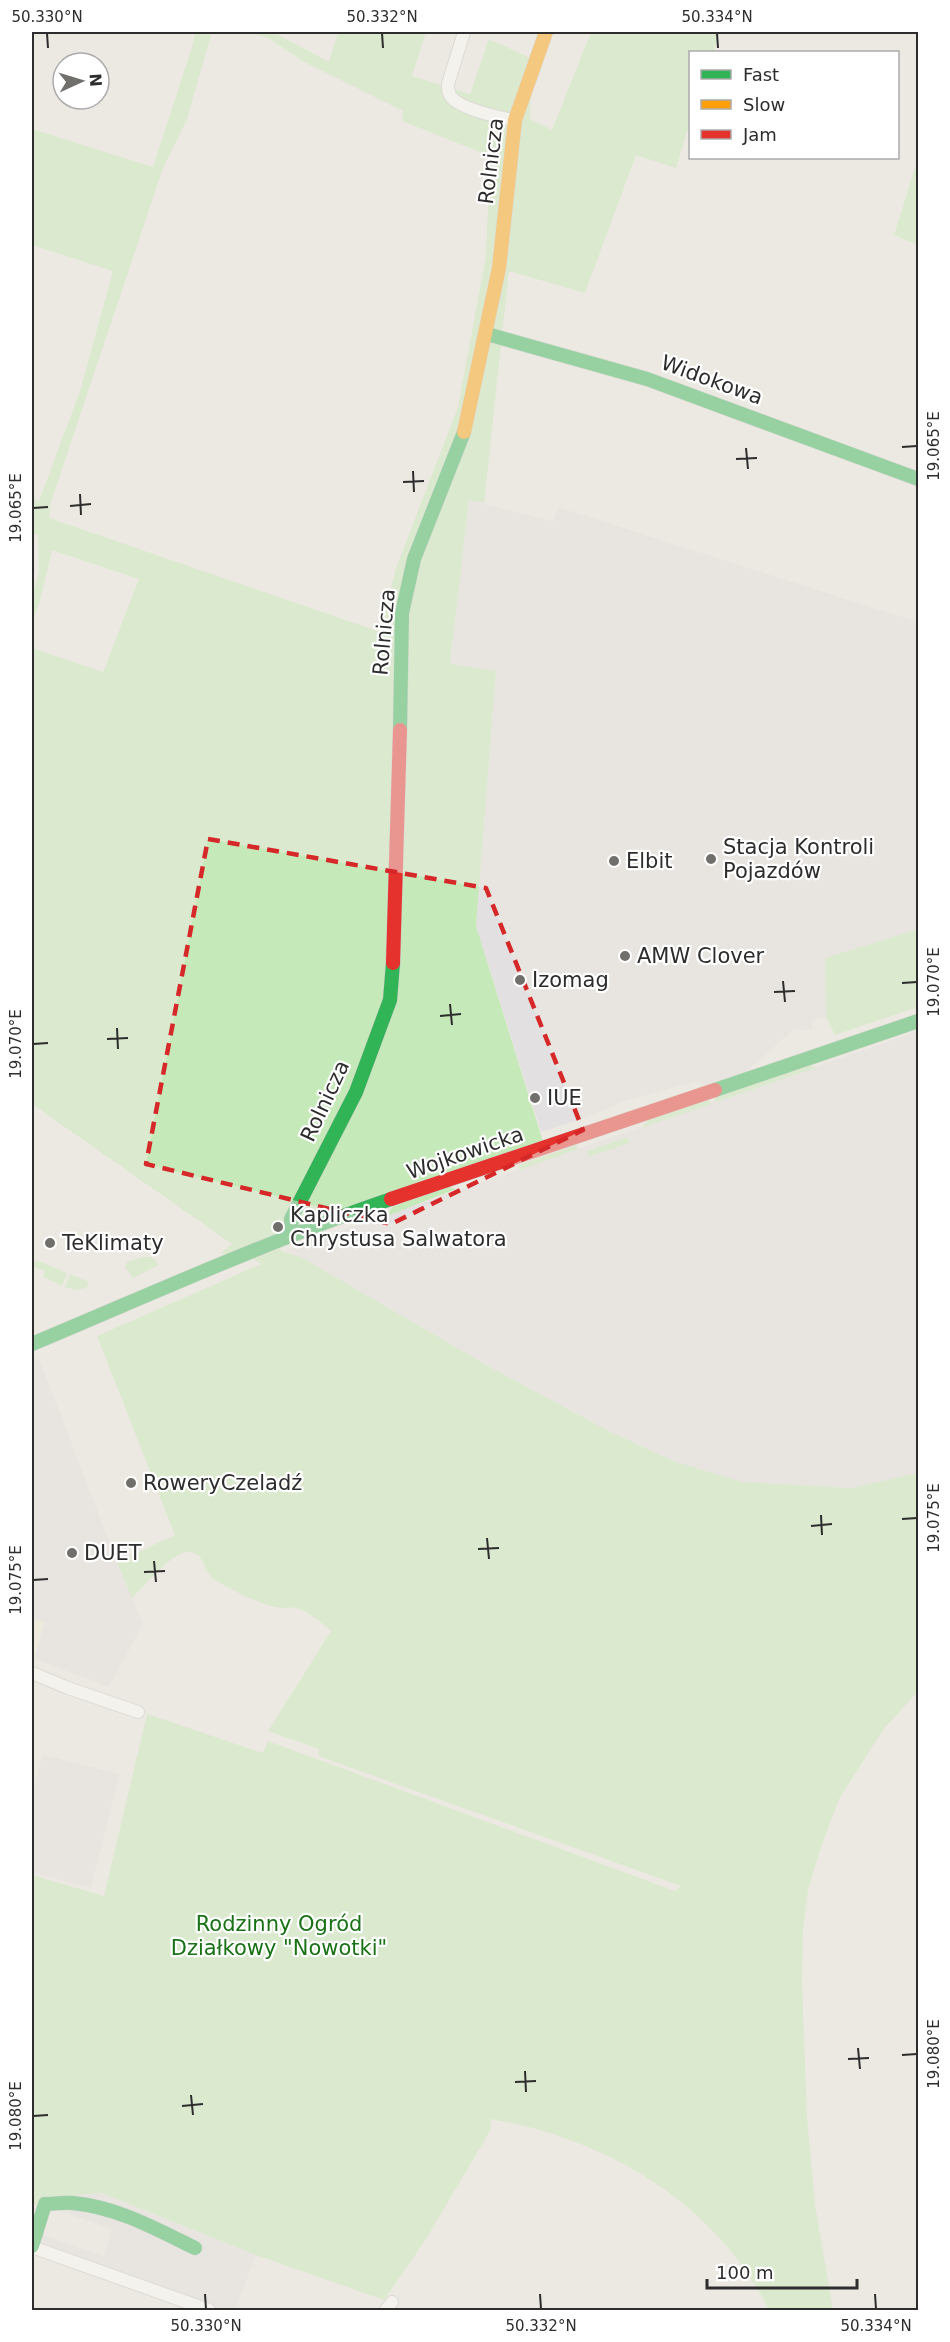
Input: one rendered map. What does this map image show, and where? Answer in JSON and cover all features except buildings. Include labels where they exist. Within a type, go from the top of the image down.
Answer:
[{"type":"street","points":[[464,32],[448,84],[452,98],[489,114],[515,120]]},
{"type":"street","name":"Rolnicza","points":[[292,1234],[291,1219],[356,1092],[390,1000],[395,945],[402,613],[414,559],[463,438],[487,334],[506,214],[515,120],[546,32]]},
{"type":"street","name":"Widokowa","points":[[487,334],[647,379],[918,479]]},
{"type":"street","name":"Wojkowicka","points":[[32,1344],[292,1234],[918,1021]]},
{"type":"street","points":[[32,1673],[138,1712]]},
{"type":"street","points":[[195,2248],[148,2225],[109,2211],[72,2202],[45,2204],[32,2247],[208,2310]]},
{"type":"highlighted area","points":[[208,839],[486,888],[583,1130],[391,1224],[146,1164]]},
{"type":"shaded area","points":[[469,500],[553,521],[558,507],[918,622],[918,929],[825,958],[826,1017],[813,1020],[812,1031],[795,1029],[732,1084],[708,1086],[695,1082],[625,1101],[596,1114],[541,1132],[476,926],[496,672],[450,665]]},
{"type":"shaded area","points":[[918,1031],[918,1473],[851,1488],[742,1482],[673,1461],[605,1429],[490,1367],[286,1250]]},
{"type":"shaded area","points":[[39,1358],[143,1624],[109,1687],[34,1659],[44,1622],[32,1618],[32,1361]]},
{"type":"shaded area","points":[[32,1618],[44,1622],[34,1659],[32,1658]]},
{"type":"shaded area","points":[[46,1755],[120,1774],[91,1888],[32,1873],[32,1791],[42,1756]]},
{"type":"shaded area","points":[[102,2193],[256,2255],[235,2310],[219,2310],[36,2246],[39,2233],[104,2256],[112,2229],[48,2207],[52,2197]]},
{"type":"green space","name":"Rodzinny Ogród Działkowy \"Nowotki\"","points":[[195,32],[212,32],[187,119],[163,168],[50,505],[49,518],[380,632],[396,568],[458,407],[486,256],[490,156],[402,121],[403,111],[304,62],[268,38],[248,32],[273,32],[329,62],[338,32],[426,32],[412,76],[470,94],[489,39],[532,59],[530,119],[552,130],[591,32],[720,32],[713,51],[689,51],[689,125],[676,168],[636,155],[585,293],[509,271],[484,503],[469,500],[450,664],[496,671],[476,926],[545,1148],[266,1238],[284,1252],[301,1257],[490,1367],[605,1429],[673,1461],[742,1482],[851,1488],[918,1473],[918,1691],[883,1730],[839,1799],[808,1890],[803,1929],[802,1982],[807,2117],[815,2204],[833,2310],[769,2310],[747,2272],[719,2238],[688,2208],[653,2182],[615,2160],[575,2142],[533,2128],[490,2119],[491,2128],[483,2143],[424,2242],[384,2300],[256,2255],[102,2193],[52,2197],[41,2204],[32,2205],[32,1875],[104,1896],[147,1714],[263,1753],[268,1741],[675,1891],[681,1886],[318,1756],[319,1749],[268,1731],[331,1631],[301,1610],[294,1607],[266,1605],[222,1584],[211,1577],[201,1559],[194,1553],[188,1552],[174,1558],[132,1598],[117,1562],[175,1535],[97,1336],[261,1264],[238,1249],[225,1254],[221,1253],[232,1244],[32,1104],[32,648],[103,672],[139,579],[52,550],[40,601],[32,622],[32,586],[35,587],[39,571],[38,535],[32,533],[32,499],[39,501],[80,391],[113,271],[32,245],[32,129],[153,167]]},
{"type":"green space","points":[[918,158],[918,245],[894,235]]},
{"type":"green space","points":[[918,929],[918,1007],[835,1035],[826,1017],[825,958]]},
{"type":"green space","points":[[810,1065],[816,1068],[716,1102],[714,1098]]},
{"type":"green space","points":[[709,1099],[711,1104],[641,1128],[648,1120]]},
{"type":"green space","points":[[627,1137],[630,1143],[588,1157],[587,1151]]},
{"type":"green space","points":[[576,1145],[578,1149],[520,1170],[518,1165]]},
{"type":"green space","points":[[449,1187],[456,1189],[387,1216],[392,1207]]},
{"type":"green space","points":[[152,1257],[159,1265],[133,1278],[125,1267],[127,1262]]},
{"type":"green space","points":[[36,1260],[67,1273],[62,1286],[43,1277],[45,1271],[32,1266]]},
{"type":"green space","points":[[70,1274],[89,1282],[87,1288],[75,1290],[65,1287]]},
{"type":"traffic: fast","points":[[487,334],[647,379],[918,479]]},
{"type":"traffic: fast","points":[[400,730],[402,613],[414,559],[464,432]]},
{"type":"traffic: fast","points":[[292,1235],[291,1219],[356,1092],[390,1000],[393,963]]},
{"type":"traffic: fast","points":[[715,1090],[918,1021]]},
{"type":"traffic: fast","points":[[32,1344],[255,1250],[391,1199]]},
{"type":"traffic: fast","points":[[32,2246],[45,2204],[70,2203],[89,2205],[121,2214],[195,2248]]},
{"type":"traffic: slow","points":[[464,432],[499,268],[515,120],[546,32]]},
{"type":"traffic: jam","points":[[393,963],[400,730]]},
{"type":"traffic: jam","points":[[391,1199],[715,1090]]},
{"type":"place","name":"Stacja Kontroli Pojazdów","points":[[711,859]]},
{"type":"place","name":"Elbit","points":[[614,861]]},
{"type":"place","name":"AMW Clover","points":[[625,956]]},
{"type":"place","name":"Izomag","points":[[520,980]]},
{"type":"place","name":"IUE","points":[[535,1098]]},
{"type":"place","name":"Kapliczka Chrystusa Salwatora","points":[[278,1227]]},
{"type":"place","name":"TeKlimaty","points":[[50,1243]]},
{"type":"place","name":"RoweryCzeladź","points":[[131,1483]]},
{"type":"place","name":"DUET","points":[[72,1553]]}]
